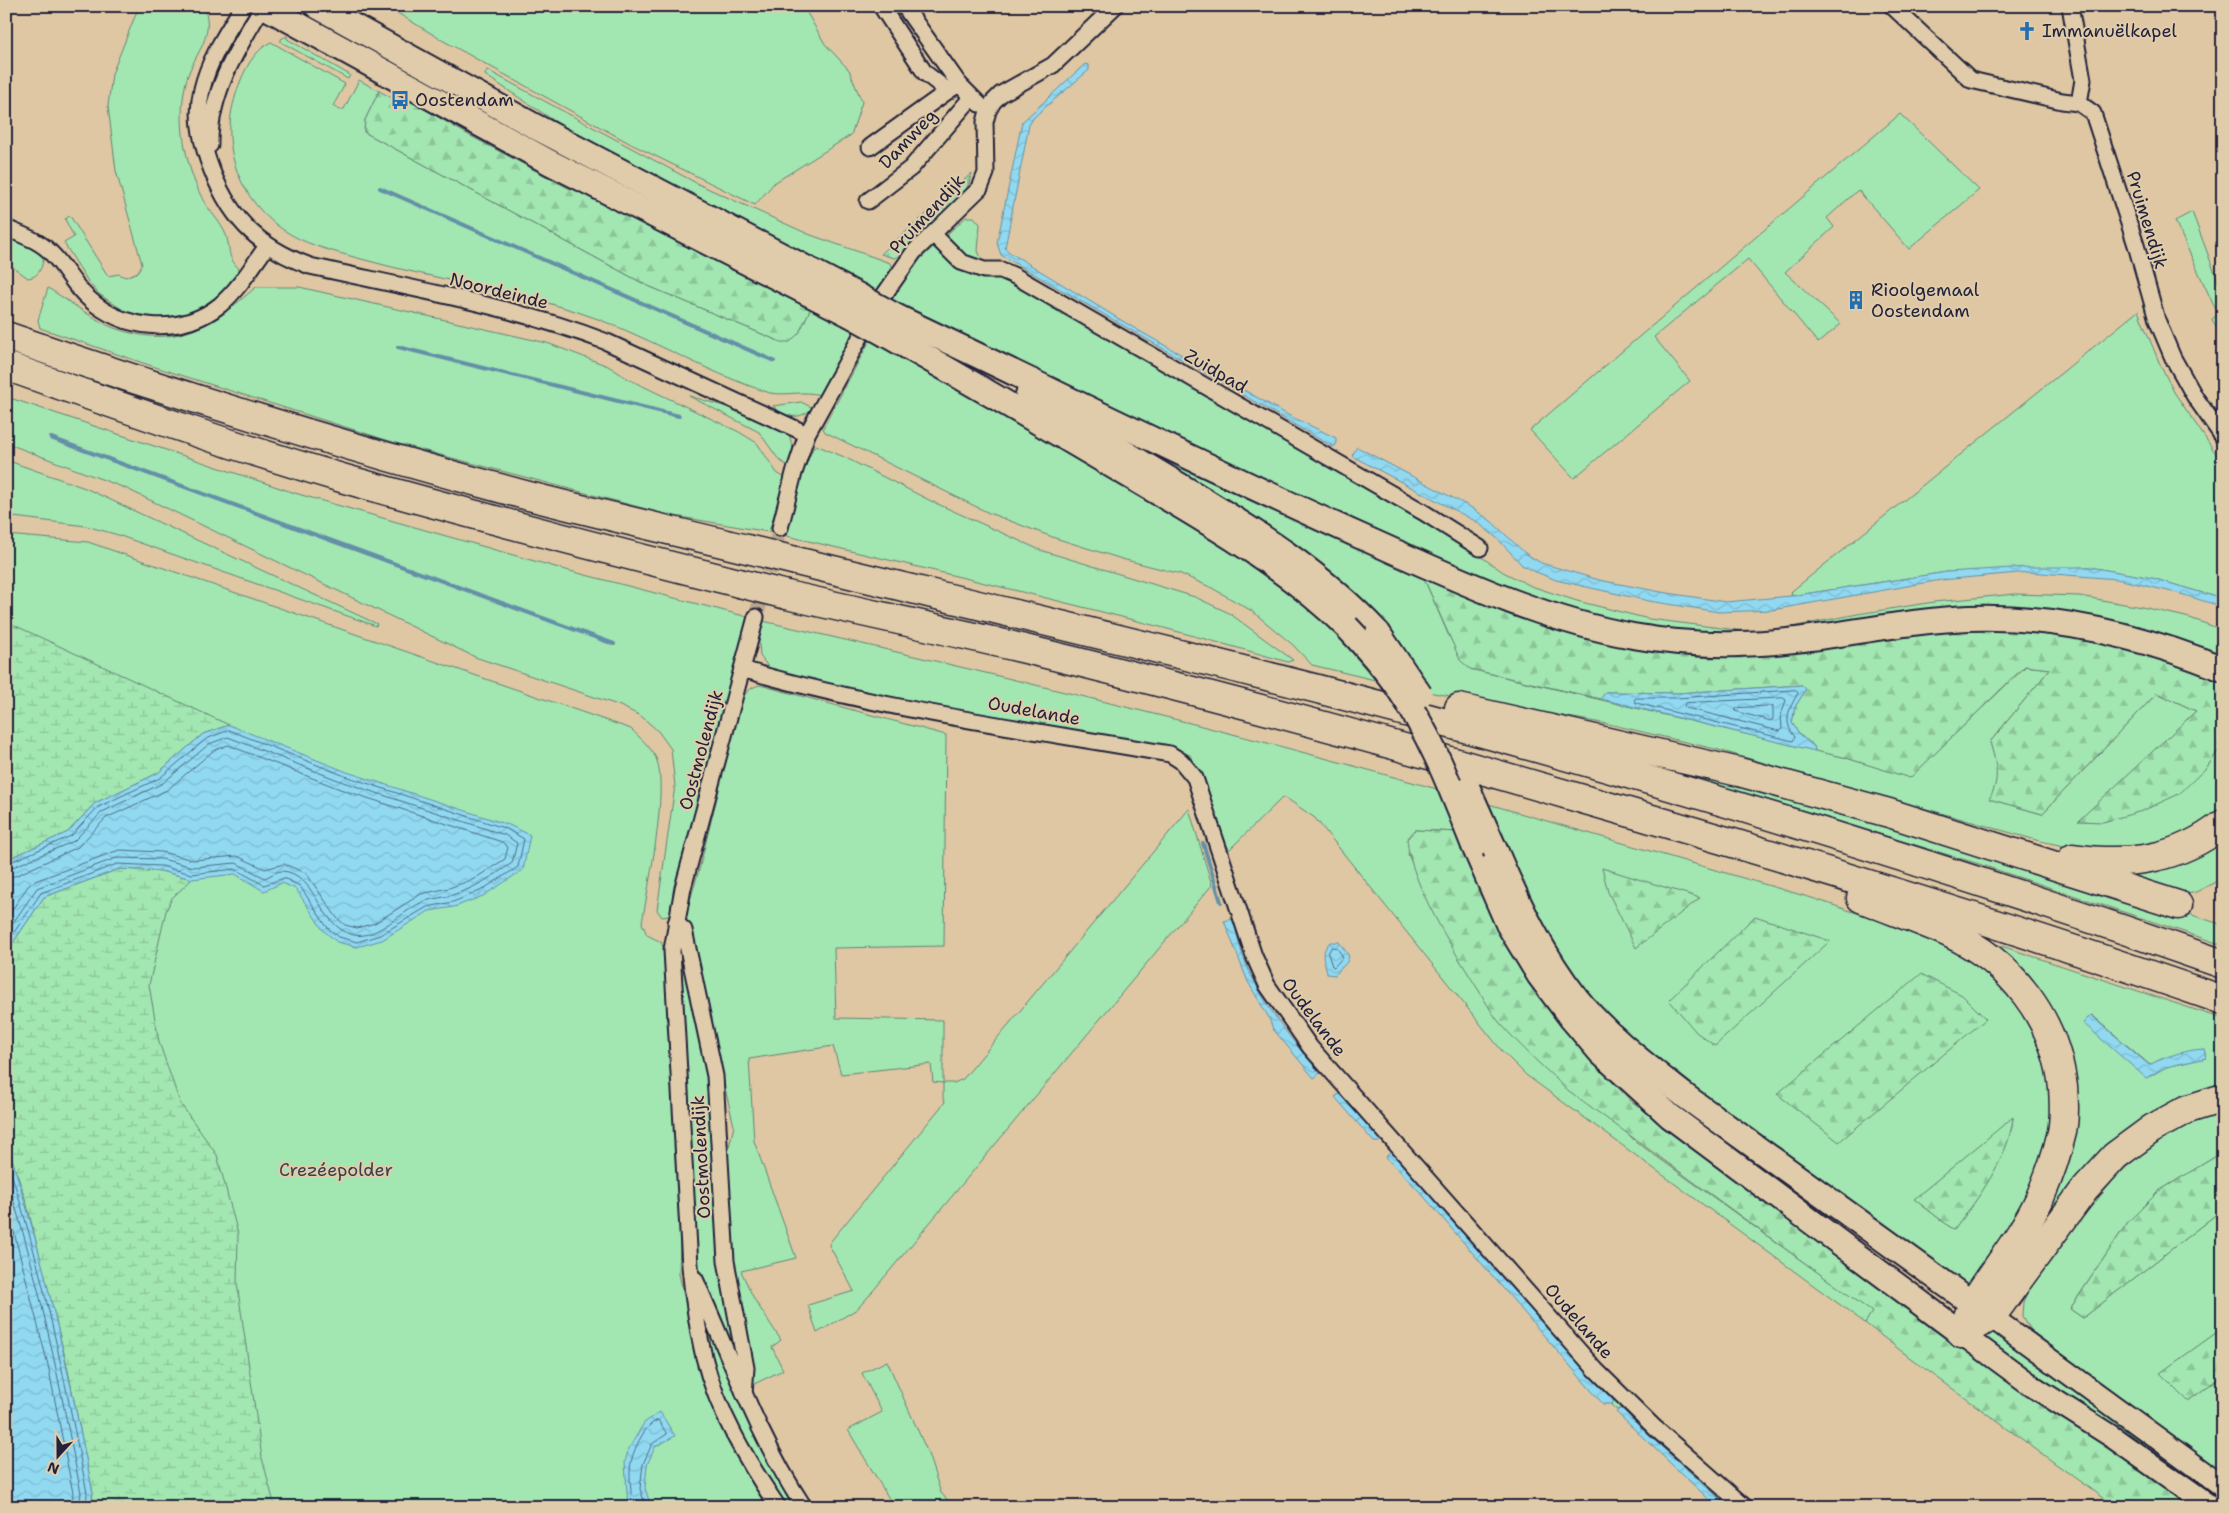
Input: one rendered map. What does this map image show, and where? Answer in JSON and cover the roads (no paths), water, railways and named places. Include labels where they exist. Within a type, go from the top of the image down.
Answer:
[{"type":"highway","points":[[6,336],[206,403],[526,495],[1292,683],[1461,727],[1702,795],[1940,870],[2223,964]]},
{"type":"highway","points":[[6,366],[111,405],[344,478],[513,526],[787,595],[1021,648],[1249,706],[1475,768],[1726,840],[1930,903],[2223,1000]]},
{"type":"highway","points":[[1292,683],[1343,681],[1739,772],[1889,813],[2178,905]]},
{"type":"highway","points":[[2008,850],[2036,851],[2106,863],[2142,860],[2178,850],[2204,838],[2223,824]]},
{"type":"highway","points":[[1726,840],[1950,934],[1986,956],[2015,980],[2038,1010],[2053,1042],[2061,1069],[2064,1105],[2062,1131],[2039,1200],[2018,1236],[1982,1310]]},
{"type":"highway","points":[[1962,1334],[2115,1156],[2152,1128],[2188,1109],[2223,1098]]},
{"type":"main road","points":[[264,6],[549,162],[854,305]]},
{"type":"main road","points":[[317,6],[892,326],[1257,533],[1308,568],[1333,588],[1378,633],[1417,688],[1442,733],[1485,849],[1508,924],[1539,975],[1566,1012],[1601,1053],[1670,1116],[1962,1334],[2034,1387],[2111,1436],[2211,1507]]},
{"type":"main road","points":[[892,326],[1076,444],[1230,537],[1298,583],[1347,628],[1379,663],[1414,713],[1452,791],[1547,956],[1577,999],[1608,1032],[1644,1064],[1685,1096],[2223,1486]]},
{"type":"main road","points":[[892,326],[1520,605],[1595,628],[1663,641],[1740,644],[1793,640],[1916,622],[1970,618],[2024,619],[2081,626],[2131,637],[2175,650],[2223,669]]},
{"type":"street","name":"Noordeinde","points":[[242,6],[210,65],[202,89],[199,110],[200,135],[219,190],[231,210],[267,246],[287,257],[310,266],[524,315],[582,332],[807,434]]},
{"type":"street","name":"Noordeinde","points":[[210,164],[209,128],[216,99],[224,76],[264,6]]},
{"type":"street","points":[[880,6],[924,73],[954,87],[988,111],[1001,94],[1053,64],[1115,6]]},
{"type":"street","points":[[904,6],[954,87]]},
{"type":"street","points":[[1892,6],[1971,80],[2042,97],[2079,103],[2083,80],[2070,6]]},
{"type":"street","points":[[870,147],[954,87]]},
{"type":"street","name":"Damweg","points":[[868,201],[911,168],[971,98]]},
{"type":"street","name":"Pruimendijk","points":[[2079,103],[2093,113],[2095,118],[2136,245],[2157,320],[2173,358],[2194,397],[2223,437]]},
{"type":"street","name":"Pruimendijk","points":[[884,295],[914,252],[980,188],[986,173],[985,122],[988,111]]},
{"type":"street","points":[[6,228],[44,246],[53,254],[76,286],[99,308],[119,319],[132,323],[162,327],[184,323],[204,315],[219,305],[233,292],[267,246]]},
{"type":"street","name":"Zuidpad","points":[[933,234],[961,262],[971,267],[984,270],[1001,270],[1015,276],[1480,548]]},
{"type":"street","points":[[780,528],[794,473],[807,434],[862,334]]},
{"type":"street","name":"Oostmolendijk","points":[[756,617],[683,888],[672,950],[694,1310],[704,1358],[718,1400],[740,1446],[778,1507]]},
{"type":"street","name":"Oudelande","points":[[742,669],[850,698],[1170,754],[1181,761],[1195,778],[1254,956],[1267,985],[1300,1034],[1596,1370],[1655,1428],[1745,1507]]},
{"type":"street","name":"Oostmolendijk","points":[[676,923],[684,930],[715,1076],[726,1261],[746,1368],[744,1394]]},
{"type":"street","name":"Oostmolendijk","points":[[690,1266],[765,1440],[804,1507]]},
{"type":"water","points":[[1085,64],[1089,65],[1089,70],[1034,117],[1029,125],[1005,248],[1134,328],[1288,415],[1336,438],[1336,445],[1333,447],[1001,255],[997,243],[1022,122]]},
{"type":"water","points":[[1357,447],[1472,508],[1491,521],[1525,553],[1541,563],[1599,580],[1661,592],[1726,602],[1791,596],[1947,572],[2028,567],[2090,567],[2152,578],[2223,599],[2223,607],[2181,594],[2117,579],[2029,572],[1941,580],[1772,610],[1719,612],[1649,601],[1556,580],[1531,570],[1522,565],[1498,539],[1477,522],[1352,456]]},
{"type":"water","points":[[1802,685],[1806,689],[1795,707],[1792,723],[1801,736],[1814,746],[1815,751],[1601,699],[1605,692],[1677,693]]},
{"type":"water","points":[[229,725],[347,772],[509,825],[530,835],[523,870],[483,896],[454,907],[429,911],[382,940],[357,947],[337,942],[323,930],[296,889],[282,883],[264,891],[235,874],[192,879],[161,871],[119,869],[44,897],[6,953],[6,860],[68,832],[95,803],[158,773],[203,734]]},
{"type":"water","points":[[1233,919],[1242,953],[1253,979],[1278,1021],[1320,1073],[1314,1078],[1273,1029],[1269,1018],[1248,982],[1224,921]]},
{"type":"water","points":[[1330,942],[1339,942],[1349,956],[1347,962],[1335,975],[1327,974],[1323,957],[1324,951]]},
{"type":"water","points":[[2091,1015],[2149,1065],[2176,1054],[2204,1049],[2206,1058],[2166,1067],[2146,1078],[2083,1023]]},
{"type":"water","points":[[1340,1093],[1382,1139],[1379,1142],[1374,1142],[1335,1097]]},
{"type":"water","points":[[6,1141],[44,1272],[65,1360],[93,1493],[90,1507],[6,1507]]},
{"type":"water","points":[[1392,1150],[1614,1402],[1603,1404],[1420,1192],[1386,1157]]},
{"type":"water","points":[[1621,1408],[1729,1507],[1717,1507],[1616,1412]]},
{"type":"water","points":[[660,1412],[675,1436],[655,1447],[647,1465],[645,1488],[651,1507],[628,1507],[625,1463],[628,1450],[644,1423]]},
{"type":"waterway","points":[[380,188],[774,361]]},
{"type":"waterway","points":[[398,347],[679,416]]},
{"type":"waterway","points":[[51,438],[614,644]]},
{"type":"waterway","points":[[1203,843],[1221,902]]},
{"type":"tunnel","points":[[756,617],[780,528]]},
{"type":"place","name":"Immanuëlkapel","points":[[2027,31]]},
{"type":"place","name":"Oostendam","points":[[400,100]]},
{"type":"place","name":"Rioolgemaal Oostendam","points":[[1856,300]]},
{"type":"park label","name":"Crezéepolder","points":[[336,1170]]}]
